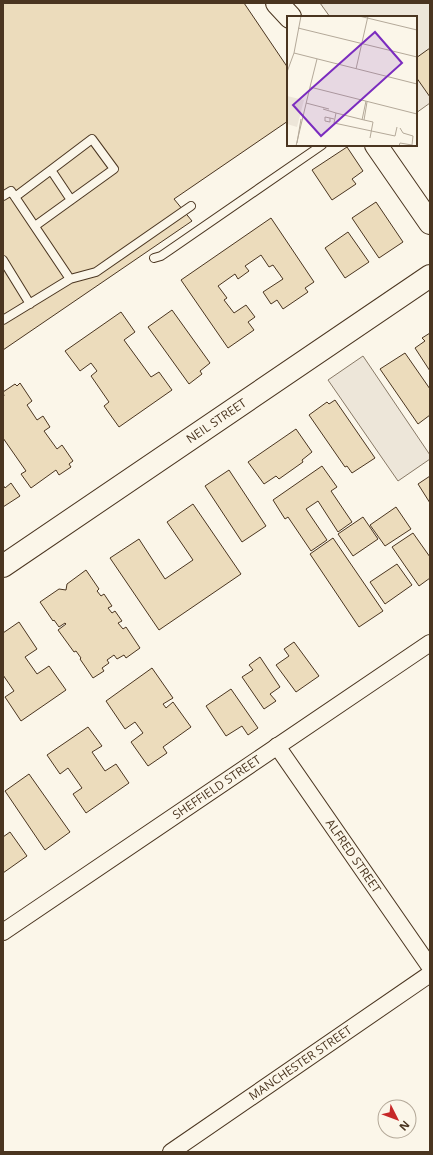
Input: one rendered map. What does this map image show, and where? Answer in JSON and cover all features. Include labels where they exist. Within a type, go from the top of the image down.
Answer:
[{"type":"main road","points":[[277,3],[290,16]]},
{"type":"main road","points":[[286,3],[291,16]]},
{"type":"main road","points":[[377,146],[430,223]]},
{"type":"main road","name":"NEIL STREET","points":[[3,566],[430,276]]},
{"type":"street","name":"SHEFFIELD STREET","points":[[3,932],[430,643]]},
{"type":"street","name":"ALFRED STREET","points":[[277,746],[430,967]]},
{"type":"street","name":"MANCHESTER STREET","points":[[171,1152],[430,974]]},
{"type":"lane","points":[[15,197],[92,139],[114,169],[35,226]]},
{"type":"lane","points":[[154,258],[161,256],[321,146]]},
{"type":"lane","points":[[51,170],[71,200]]},
{"type":"lane","points":[[3,196],[11,191],[70,279]]},
{"type":"lane","points":[[3,320],[70,279],[96,272],[191,206]]},
{"type":"lane","points":[[3,260],[30,304]]},
{"type":"shaded area","points":[[320,3],[430,3],[430,103],[417,112],[417,16],[329,16]]},
{"type":"shaded area","points":[[363,356],[430,455],[430,459],[398,481],[328,380]]},
{"type":"building","points":[[3,3],[244,3],[287,67],[287,122],[174,199],[192,221],[3,350]]},
{"type":"building","points":[[430,48],[430,97],[417,78],[417,57]]},
{"type":"building","points":[[347,147],[363,171],[352,179],[356,184],[332,200],[312,170]]},
{"type":"building","points":[[376,202],[403,242],[379,258],[352,218]]},
{"type":"building","points":[[271,218],[314,282],[305,288],[308,292],[283,309],[277,300],[271,304],[263,292],[283,279],[273,265],[269,267],[261,255],[245,266],[249,271],[238,279],[235,274],[218,286],[227,298],[224,300],[234,313],[246,305],[255,317],[248,322],[254,330],[228,348],[181,280]]},
{"type":"building","points":[[348,232],[369,262],[345,278],[325,248]]},
{"type":"building","points":[[172,310],[210,363],[200,371],[202,374],[189,384],[148,327]]},
{"type":"building","points":[[121,312],[135,332],[124,340],[151,377],[159,372],[172,390],[119,427],[104,406],[109,402],[91,376],[97,371],[91,363],[80,371],[65,351]]},
{"type":"building","points":[[430,333],[430,371],[415,348],[425,341],[422,338]]},
{"type":"building","points":[[405,353],[430,389],[430,415],[418,424],[380,369]]},
{"type":"building","points":[[20,383],[32,401],[27,405],[37,420],[43,416],[50,427],[44,431],[57,449],[62,445],[73,461],[69,464],[71,467],[59,475],[56,470],[31,488],[21,474],[26,471],[3,438],[3,392],[15,384],[17,386]]},
{"type":"building","points":[[335,400],[375,458],[352,473],[347,466],[345,467],[309,415],[327,402],[329,404]]},
{"type":"building","points":[[296,429],[312,452],[302,460],[303,462],[279,479],[276,476],[264,484],[248,462]]},
{"type":"building","points":[[322,466],[337,487],[331,491],[352,522],[338,532],[318,501],[306,509],[327,540],[311,551],[288,517],[285,519],[273,500]]},
{"type":"building","points":[[229,470],[266,526],[242,542],[205,486]]},
{"type":"building","points":[[430,476],[430,503],[418,484]]},
{"type":"building","points":[[11,483],[20,496],[3,507],[3,485],[5,488]]},
{"type":"building","points":[[193,504],[241,574],[159,630],[110,558],[139,539],[165,579],[193,560],[167,522]]},
{"type":"building","points":[[396,507],[411,529],[385,546],[370,525]]},
{"type":"building","points":[[363,517],[378,539],[353,556],[338,534]]},
{"type":"building","points":[[413,533],[430,557],[430,578],[419,586],[392,547]]},
{"type":"building","points":[[333,538],[383,611],[359,627],[310,554]]},
{"type":"building","points":[[397,564],[412,585],[385,604],[370,582]]},
{"type":"building","points":[[86,570],[99,589],[97,591],[101,596],[104,594],[112,606],[108,608],[112,613],[115,611],[122,621],[118,623],[123,629],[126,627],[140,648],[126,658],[124,655],[117,659],[114,655],[107,660],[109,663],[102,668],[104,671],[93,678],[76,651],[74,652],[58,630],[66,624],[65,623],[59,627],[40,602],[59,589],[66,590],[67,584]]},
{"type":"building","points":[[19,622],[37,649],[25,657],[37,674],[49,666],[66,690],[21,721],[5,697],[14,691],[3,675],[3,633]]},
{"type":"building","points":[[294,642],[319,676],[296,692],[276,665],[289,656],[284,649]]},
{"type":"building","points":[[260,657],[280,687],[270,694],[276,701],[264,709],[242,677],[253,670],[249,665]]},
{"type":"building","points":[[152,668],[173,698],[163,704],[166,708],[173,702],[191,727],[163,747],[167,753],[148,766],[131,742],[143,733],[135,722],[125,729],[106,701]]},
{"type":"building","points":[[231,689],[258,728],[248,735],[242,726],[226,736],[206,706]]},
{"type":"building","points":[[88,727],[102,746],[92,752],[105,771],[116,764],[129,783],[86,813],[73,794],[82,788],[68,768],[60,774],[47,755]]},
{"type":"building","points":[[29,774],[70,832],[45,850],[5,791]]},
{"type":"building","points":[[10,832],[27,856],[3,873],[3,837]]}]
